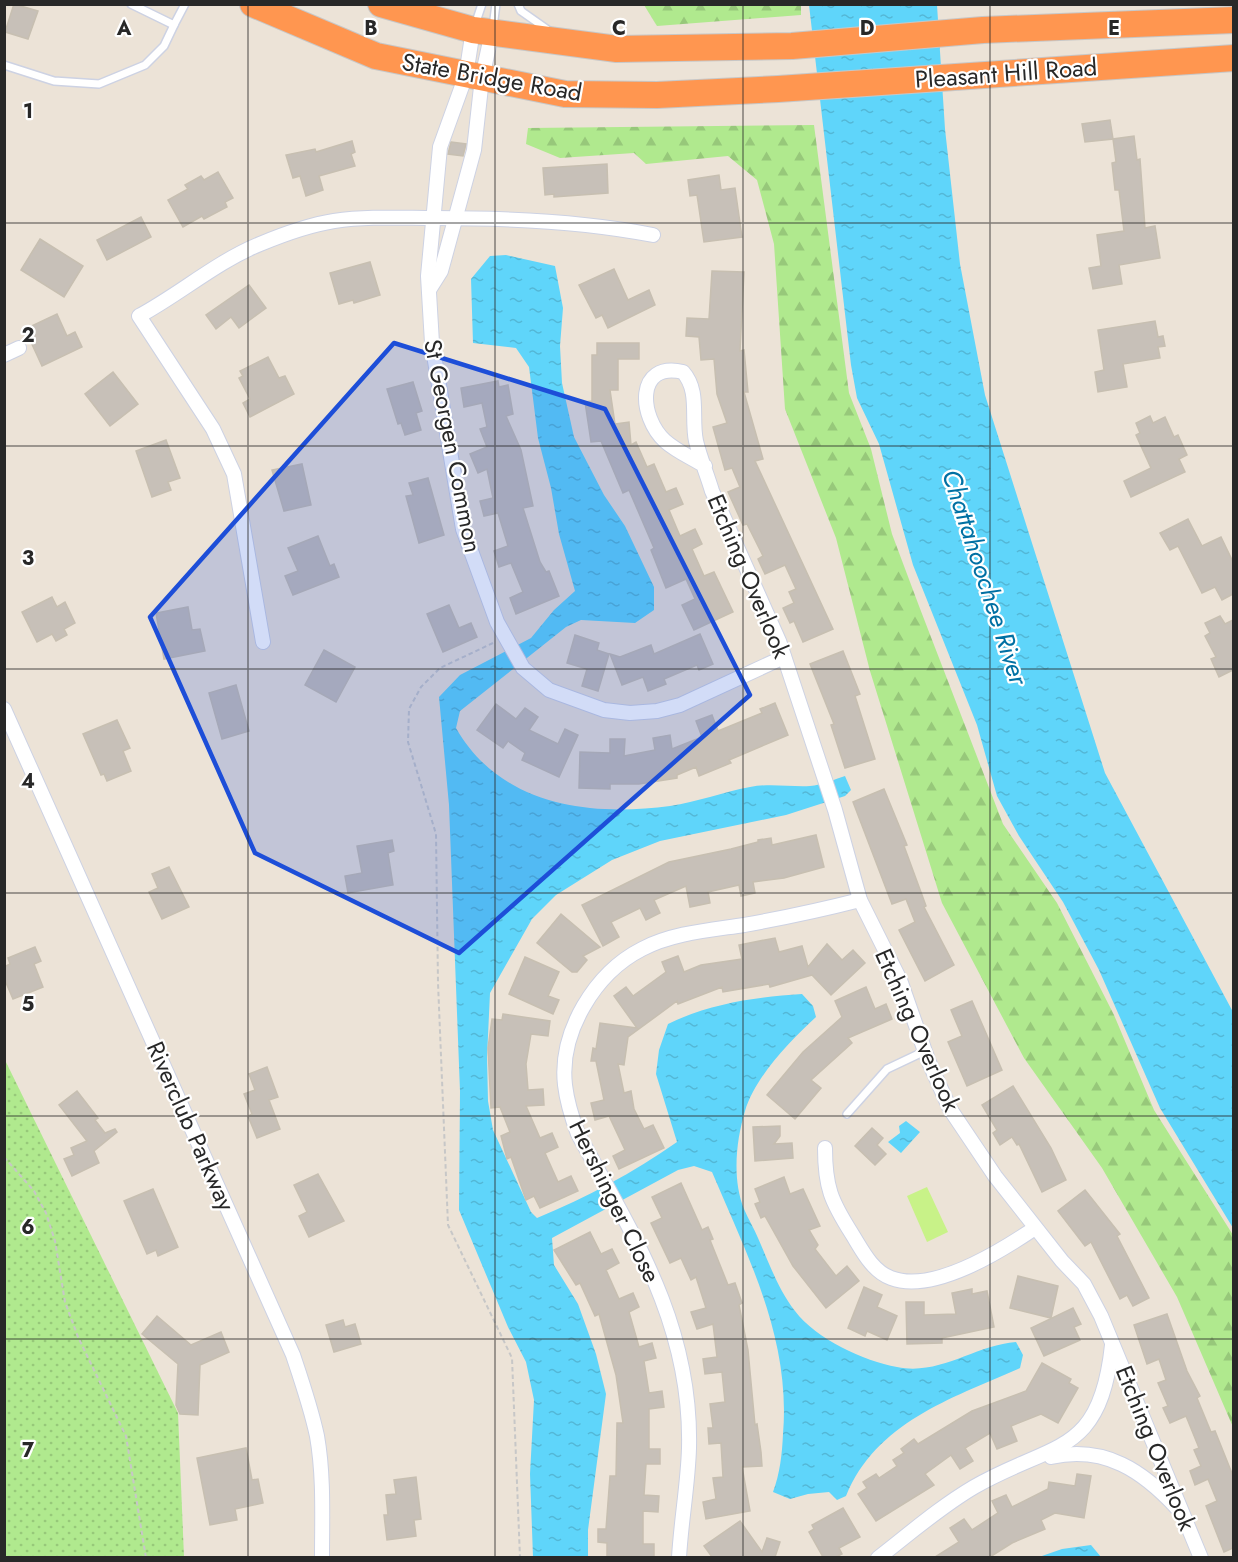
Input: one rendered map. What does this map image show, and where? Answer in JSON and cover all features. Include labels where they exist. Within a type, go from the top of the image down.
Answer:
[{"type":"highway","name":"State Bridge Road","points":[[253,4],[376,56],[565,94],[657,94],[778,89]]},
{"type":"highway","name":"State Bridge Road","points":[[381,4],[425,13],[482,31],[617,49],[792,46]]},
{"type":"highway","name":"Pleasant Hill Road","points":[[792,46],[983,30],[1233,20]]},
{"type":"highway","name":"Pleasant Hill Road","points":[[778,89],[1233,58]]},
{"type":"street","name":"St Georgen Common","points":[[482,31],[474,76],[440,147],[429,290],[432,343],[464,529],[497,622],[523,668],[549,690],[604,710],[630,713],[657,711],[680,705],[784,657]]},
{"type":"street","name":"St Georgen Common","points":[[429,290],[441,272],[478,131],[474,76],[482,31]]},
{"type":"street","points":[[263,642],[244,518],[234,474],[213,429],[139,316],[165,302],[217,265],[258,245],[295,231],[333,221],[372,217],[454,218],[620,229],[653,235]]},
{"type":"street","points":[[4,355],[19,348]]},
{"type":"street","name":"Etching Overlook","points":[[705,466],[664,440],[646,414],[646,393],[650,379],[662,371],[683,372],[691,381],[696,439],[723,517],[784,657],[835,810],[860,900],[900,980],[925,1051],[950,1109],[995,1176],[1035,1228],[1084,1284],[1112,1343],[1201,1557]]},
{"type":"street","name":"Riverclub Parkway","points":[[4,709],[293,1355],[308,1399],[317,1438],[321,1479],[322,1557]]},
{"type":"street","name":"Hershinger Close","points":[[679,1557],[688,1449],[686,1394],[680,1349],[665,1303],[604,1180],[578,1134],[570,1110],[565,1083],[573,1026],[590,998],[611,971],[642,949],[684,934],[810,914],[860,900]]},
{"type":"street","points":[[825,1148],[825,1178],[831,1198],[871,1264],[890,1278],[914,1283],[942,1276],[1004,1249],[1035,1228]]},
{"type":"street","points":[[878,1557],[975,1487],[1072,1440],[1098,1408],[1108,1380],[1112,1343]]},
{"type":"street","points":[[1029,1462],[1070,1453],[1113,1461],[1152,1481],[1178,1509],[1189,1526]]},
{"type":"lane","points":[[131,4],[174,25]]},
{"type":"lane","points":[[4,65],[54,81],[99,84],[145,65],[164,46],[185,4]]},
{"type":"lane","points":[[482,4],[482,31]]},
{"type":"lane","points":[[482,31],[496,4]]},
{"type":"lane","points":[[518,4],[521,10],[546,29],[575,44]]},
{"type":"lane","points":[[847,1114],[887,1069],[925,1051]]},
{"type":"path","points":[[505,638],[440,668],[433,674],[421,687],[409,709],[408,742],[436,834],[438,983],[448,1225],[512,1358],[520,1557]]},
{"type":"path","points":[[4,1157],[34,1191],[46,1213],[55,1240],[65,1302],[78,1337],[126,1436],[146,1557]]},
{"type":"highlighted area","points":[[394,343],[605,409],[750,695],[459,953],[255,853],[150,617]]},
{"type":"green space","points":[[644,5],[801,5],[801,15],[657,26]]},
{"type":"green space","points":[[814,125],[849,393],[871,449],[892,534],[919,606],[1003,824],[1057,903],[1114,1015],[1154,1110],[1233,1235],[1233,1427],[1177,1297],[1102,1168],[1024,1058],[942,903],[870,671],[836,538],[785,409],[774,244],[757,180],[728,156],[646,164],[634,153],[560,158],[526,144],[528,128]]},
{"type":"green space","points":[[4,1058],[178,1413],[184,1557],[5,1557]]},
{"type":"green space","points":[[927,1187],[948,1232],[927,1242],[907,1196]]},
{"type":"water","name":"Chattahoochee River","points":[[809,5],[937,5],[945,129],[960,264],[985,395],[1105,773],[1233,1012],[1233,1228],[1160,1108],[1099,970],[1063,902],[1019,836],[997,796],[977,725],[913,565],[879,444],[857,398],[851,365]]},
{"type":"water","points":[[506,255],[555,266],[563,308],[560,346],[562,383],[574,437],[604,495],[625,526],[654,587],[654,610],[635,623],[581,620],[566,627],[460,711],[456,728],[474,754],[496,774],[521,789],[549,800],[578,806],[639,809],[670,806],[750,787],[810,786],[845,776],[851,790],[845,796],[786,815],[660,841],[612,860],[556,895],[532,919],[490,993],[487,1057],[488,1101],[493,1130],[531,1212],[537,1218],[574,1202],[627,1174],[677,1142],[656,1074],[659,1050],[668,1024],[701,1011],[734,1002],[802,994],[813,1006],[816,1017],[785,1048],[757,1085],[745,1111],[737,1160],[738,1185],[744,1209],[784,1294],[795,1311],[815,1331],[856,1354],[884,1364],[913,1369],[928,1367],[943,1364],[986,1348],[1016,1342],[1023,1355],[1020,1368],[943,1402],[896,1431],[876,1449],[859,1470],[846,1496],[837,1500],[829,1492],[790,1499],[773,1492],[781,1457],[784,1399],[774,1332],[752,1267],[712,1172],[694,1166],[678,1170],[552,1238],[554,1265],[578,1304],[596,1354],[606,1394],[588,1530],[588,1557],[533,1557],[530,1474],[534,1400],[526,1362],[508,1327],[459,1210],[460,1091],[449,805],[439,697],[460,675],[531,638],[554,610],[575,591],[559,534],[551,488],[538,438],[529,367],[516,348],[473,343],[471,279],[490,256]]},
{"type":"water","points":[[906,1121],[920,1132],[901,1153],[888,1142],[900,1133],[899,1126]]},
{"type":"water","points":[[1091,1545],[1101,1557],[1039,1557],[1062,1549]]},
{"type":"building","points":[[14,4],[38,11],[28,39],[5,32]]},
{"type":"building","points":[[1110,120],[1113,139],[1085,142],[1082,124]]},
{"type":"building","points":[[1134,136],[1137,160],[1140,159],[1145,228],[1155,226],[1160,258],[1119,265],[1122,284],[1093,289],[1089,268],[1101,266],[1097,235],[1124,231],[1119,190],[1115,190],[1112,163],[1116,162],[1113,139]]},
{"type":"building","points":[[352,141],[355,152],[351,154],[355,166],[319,176],[323,190],[306,196],[300,176],[293,178],[286,155],[315,149],[316,152]]},
{"type":"building","points":[[451,142],[466,144],[463,156],[448,154]]},
{"type":"building","points":[[607,164],[608,193],[554,197],[554,194],[545,195],[543,168]]},
{"type":"building","points":[[218,172],[233,198],[225,202],[227,207],[204,219],[202,216],[183,227],[168,200],[188,189],[185,185],[201,176],[204,180]]},
{"type":"building","points":[[719,175],[721,190],[735,188],[742,237],[704,242],[697,195],[690,196],[688,180]]},
{"type":"building","points":[[141,217],[151,237],[107,260],[97,240]]},
{"type":"building","points":[[40,239],[83,266],[64,297],[21,270]]},
{"type":"building","points":[[370,262],[380,295],[354,303],[353,300],[339,304],[330,273]]},
{"type":"building","points":[[614,269],[628,300],[649,290],[655,305],[608,328],[602,315],[596,318],[579,285]]},
{"type":"building","points":[[712,271],[744,272],[740,351],[744,350],[748,392],[744,392],[763,459],[755,461],[833,629],[803,642],[794,621],[790,623],[783,608],[794,603],[789,592],[796,589],[785,565],[765,574],[758,559],[763,556],[747,524],[743,525],[728,492],[740,487],[732,468],[725,470],[713,427],[727,423],[717,394],[714,359],[701,360],[699,337],[686,336],[687,318],[709,319]]},
{"type":"building","points":[[249,285],[266,308],[239,328],[231,317],[216,329],[206,315]]},
{"type":"building","points":[[57,314],[67,336],[75,332],[82,347],[42,366],[25,329]]},
{"type":"building","points":[[1155,321],[1158,337],[1163,336],[1165,346],[1158,347],[1160,358],[1123,364],[1127,387],[1098,392],[1095,372],[1104,370],[1098,330]]},
{"type":"building","points":[[597,343],[639,343],[639,359],[618,359],[618,390],[610,390],[615,424],[629,422],[631,445],[636,442],[647,467],[654,464],[666,492],[676,488],[683,504],[669,510],[680,536],[695,529],[702,544],[692,549],[704,576],[714,572],[733,612],[694,630],[682,605],[695,599],[686,579],[666,588],[651,550],[654,548],[629,490],[623,493],[601,441],[591,442],[585,402],[592,401],[592,355],[597,355]]},
{"type":"building","points":[[268,357],[279,378],[285,376],[294,394],[250,417],[243,403],[250,399],[239,378],[243,376],[240,371]]},
{"type":"building","points":[[113,372],[138,404],[110,426],[85,394]]},
{"type":"building","points":[[498,381],[499,387],[508,385],[513,414],[506,416],[521,450],[533,506],[523,508],[540,562],[546,572],[549,571],[559,596],[516,614],[510,598],[523,592],[511,563],[499,567],[494,551],[508,546],[498,513],[484,516],[480,501],[493,498],[487,469],[478,473],[470,454],[487,447],[480,429],[487,427],[482,403],[464,407],[461,388]]},
{"type":"building","points":[[413,382],[422,411],[416,413],[421,430],[405,435],[401,423],[398,424],[387,389]]},
{"type":"building","points":[[1150,416],[1153,423],[1165,417],[1174,437],[1178,435],[1187,455],[1179,459],[1185,472],[1131,497],[1124,481],[1151,468],[1136,435],[1140,433],[1136,423]]},
{"type":"building","points":[[166,440],[180,478],[168,482],[171,490],[152,497],[136,451]]},
{"type":"building","points":[[302,464],[311,505],[284,511],[272,470]]},
{"type":"building","points":[[428,478],[444,535],[419,543],[406,496],[413,495],[409,483]]},
{"type":"building","points":[[1188,519],[1202,546],[1221,537],[1233,562],[1233,594],[1222,600],[1215,587],[1202,593],[1178,546],[1170,550],[1160,533]]},
{"type":"building","points":[[318,536],[330,566],[334,564],[339,577],[293,595],[285,576],[298,571],[288,548]]},
{"type":"building","points":[[52,597],[57,607],[65,602],[75,623],[64,629],[67,635],[56,641],[52,634],[37,642],[22,612]]},
{"type":"building","points":[[449,605],[459,628],[471,623],[477,637],[443,652],[427,614]]},
{"type":"building","points":[[188,607],[192,630],[200,629],[205,651],[164,659],[156,613]]},
{"type":"building","points":[[1220,616],[1225,624],[1233,620],[1233,670],[1219,677],[1211,659],[1216,657],[1205,636],[1210,633],[1205,623]]},
{"type":"building","points":[[700,634],[713,664],[699,670],[697,665],[664,679],[666,684],[648,691],[643,677],[622,685],[610,654],[620,657],[651,645],[654,654]]},
{"type":"building","points":[[575,635],[599,643],[597,650],[609,654],[598,691],[582,686],[587,669],[567,663]]},
{"type":"building","points":[[324,650],[355,667],[336,702],[305,685]]},
{"type":"building","points":[[843,651],[860,694],[855,696],[875,759],[845,768],[831,725],[834,724],[810,664]]},
{"type":"building","points":[[236,685],[249,731],[222,739],[209,693]]},
{"type":"building","points":[[775,703],[788,735],[729,760],[731,763],[699,776],[696,767],[677,775],[677,778],[639,784],[610,784],[610,789],[579,788],[580,752],[610,753],[610,739],[625,739],[624,756],[655,750],[653,738],[670,735],[672,749],[702,737],[696,721],[712,715],[718,731],[762,713],[760,709]]},
{"type":"building","points":[[496,704],[516,719],[525,708],[538,717],[529,730],[558,744],[565,729],[578,735],[559,777],[522,760],[525,753],[508,741],[503,748],[477,730]]},
{"type":"building","points":[[117,720],[130,748],[123,751],[131,771],[107,781],[104,774],[101,775],[83,734]]},
{"type":"building","points":[[884,789],[907,845],[904,846],[926,906],[924,907],[954,965],[925,981],[899,930],[915,922],[906,899],[892,904],[853,802]]},
{"type":"building","points":[[816,835],[824,867],[784,878],[753,882],[755,893],[741,896],[739,885],[708,892],[710,903],[690,907],[686,886],[654,900],[660,913],[646,920],[640,908],[611,922],[619,937],[603,946],[582,905],[669,862],[731,849],[758,842],[758,840],[771,838],[772,845]]},
{"type":"building","points":[[392,840],[394,851],[388,853],[393,885],[348,893],[345,876],[362,873],[357,846]]},
{"type":"building","points":[[169,867],[189,907],[162,919],[149,892],[158,888],[152,874]]},
{"type":"building","points":[[561,914],[600,947],[583,956],[587,960],[577,972],[572,972],[537,943]]},
{"type":"building","points":[[775,938],[779,952],[802,946],[808,967],[827,944],[842,960],[853,950],[865,963],[831,995],[812,975],[770,987],[769,984],[723,992],[722,987],[678,1004],[677,1001],[628,1037],[624,1065],[618,1064],[624,1093],[631,1091],[634,1109],[644,1129],[653,1125],[664,1148],[619,1169],[613,1156],[625,1150],[609,1116],[595,1120],[591,1103],[604,1100],[596,1061],[591,1061],[593,1048],[596,1049],[600,1023],[637,1028],[614,996],[626,987],[633,996],[666,972],[662,962],[678,956],[684,972],[701,965],[742,959],[739,945]]},
{"type":"building","points":[[35,947],[41,961],[34,964],[43,987],[13,999],[4,978],[4,967],[10,964],[8,958]]},
{"type":"building","points":[[525,957],[559,972],[548,996],[559,1000],[553,1014],[509,994]]},
{"type":"building","points":[[866,987],[875,1009],[886,1004],[892,1019],[848,1038],[852,1043],[811,1080],[821,1088],[795,1119],[767,1095],[803,1052],[842,1017],[835,1001]]},
{"type":"building","points":[[972,1001],[1002,1070],[967,1086],[948,1042],[962,1036],[951,1010]]},
{"type":"building","points":[[503,1014],[550,1021],[548,1036],[531,1034],[526,1064],[528,1090],[543,1089],[544,1105],[526,1106],[540,1138],[552,1133],[558,1147],[545,1153],[558,1182],[571,1176],[578,1191],[540,1208],[534,1196],[526,1200],[511,1157],[507,1159],[501,1136],[510,1132],[500,1107],[491,1108],[488,1048],[492,1019],[502,1020]]},
{"type":"building","points":[[267,1067],[278,1097],[269,1100],[280,1129],[257,1138],[248,1116],[252,1114],[244,1094],[255,1090],[249,1074]]},
{"type":"building","points":[[1013,1086],[1051,1148],[1066,1180],[1042,1192],[1019,1144],[1017,1145],[1012,1137],[1000,1145],[993,1133],[997,1130],[982,1105]]},
{"type":"building","points":[[77,1091],[98,1118],[95,1120],[105,1133],[115,1129],[117,1132],[94,1151],[99,1163],[72,1176],[64,1159],[74,1155],[71,1148],[87,1141],[59,1105]]},
{"type":"building","points":[[780,1126],[780,1136],[774,1144],[792,1143],[793,1158],[755,1161],[753,1127]]},
{"type":"building","points":[[872,1128],[883,1138],[877,1145],[886,1154],[875,1165],[855,1146]]},
{"type":"building","points":[[318,1174],[344,1221],[309,1237],[299,1216],[307,1212],[294,1185]]},
{"type":"building","points":[[784,1177],[790,1194],[803,1189],[820,1226],[809,1230],[818,1245],[815,1249],[836,1276],[847,1266],[859,1281],[826,1308],[793,1266],[765,1216],[761,1218],[755,1204],[760,1202],[755,1189]]},
{"type":"building","points":[[681,1183],[702,1230],[708,1227],[713,1239],[710,1240],[728,1285],[735,1283],[742,1303],[739,1305],[748,1350],[755,1425],[757,1424],[761,1452],[762,1466],[742,1467],[750,1511],[706,1519],[703,1502],[716,1499],[713,1478],[723,1477],[721,1443],[709,1444],[708,1428],[713,1428],[710,1404],[725,1402],[722,1372],[705,1374],[703,1359],[717,1357],[713,1324],[697,1329],[691,1312],[706,1308],[696,1277],[691,1280],[681,1258],[670,1263],[651,1223],[662,1218],[652,1197]]},
{"type":"building","points":[[153,1189],[178,1247],[158,1256],[156,1250],[147,1254],[124,1201]]},
{"type":"building","points":[[1085,1190],[1120,1234],[1117,1236],[1149,1298],[1133,1306],[1127,1295],[1120,1299],[1091,1242],[1085,1246],[1058,1211]]},
{"type":"building","points":[[590,1232],[601,1254],[612,1249],[619,1263],[606,1270],[619,1299],[633,1293],[639,1307],[629,1312],[639,1347],[652,1343],[656,1358],[644,1361],[649,1393],[662,1391],[664,1407],[649,1409],[649,1449],[660,1449],[660,1464],[646,1464],[644,1495],[659,1496],[658,1512],[643,1511],[643,1544],[654,1544],[654,1557],[607,1556],[607,1543],[598,1542],[598,1529],[606,1529],[610,1476],[616,1476],[617,1423],[623,1423],[616,1375],[599,1314],[595,1316],[580,1283],[576,1285],[554,1250]]},
{"type":"building","points":[[1018,1276],[1058,1286],[1051,1318],[1010,1308]]},
{"type":"building","points":[[864,1287],[882,1295],[877,1307],[897,1316],[887,1340],[867,1331],[865,1336],[848,1328]]},
{"type":"building","points":[[972,1289],[972,1294],[987,1291],[994,1327],[942,1338],[942,1343],[907,1344],[906,1302],[924,1302],[924,1315],[956,1314],[952,1293]]},
{"type":"building","points":[[1073,1308],[1081,1324],[1074,1327],[1080,1340],[1044,1356],[1031,1328]]},
{"type":"building","points":[[1167,1314],[1187,1371],[1200,1396],[1197,1398],[1211,1432],[1215,1431],[1233,1476],[1233,1548],[1224,1552],[1206,1506],[1217,1501],[1208,1479],[1195,1485],[1190,1471],[1201,1466],[1194,1450],[1199,1448],[1186,1416],[1170,1423],[1163,1408],[1168,1406],[1158,1383],[1166,1380],[1159,1359],[1147,1364],[1134,1325]]},
{"type":"building","points":[[157,1316],[191,1345],[221,1332],[229,1352],[200,1365],[198,1415],[180,1414],[176,1405],[178,1364],[142,1334]]},
{"type":"building","points":[[343,1320],[345,1327],[355,1324],[361,1344],[334,1352],[326,1325]]},
{"type":"building","points":[[1042,1363],[1071,1379],[1069,1383],[1078,1388],[1058,1423],[1041,1414],[1011,1426],[1017,1441],[997,1449],[990,1433],[965,1448],[973,1461],[960,1469],[951,1455],[925,1474],[934,1485],[876,1521],[858,1494],[867,1488],[863,1482],[876,1474],[879,1478],[897,1466],[893,1460],[904,1453],[901,1449],[914,1439],[918,1444],[972,1411],[1026,1391]]},
{"type":"building","points":[[246,1448],[252,1480],[258,1479],[263,1503],[235,1509],[237,1520],[210,1525],[197,1458]]},
{"type":"building","points":[[1077,1474],[1091,1476],[1084,1518],[1055,1513],[1041,1520],[1045,1529],[1012,1543],[990,1557],[935,1557],[959,1542],[950,1528],[964,1519],[972,1530],[998,1513],[992,1501],[1006,1495],[1012,1507],[1048,1489],[1049,1482],[1075,1486]]},
{"type":"building","points":[[416,1477],[421,1519],[414,1520],[416,1536],[387,1540],[384,1515],[388,1515],[386,1495],[396,1494],[394,1480]]},
{"type":"building","points":[[843,1508],[860,1537],[839,1548],[842,1554],[836,1557],[823,1557],[809,1532],[814,1529],[812,1525]]},
{"type":"building","points":[[740,1521],[762,1552],[767,1538],[780,1542],[775,1557],[712,1557],[704,1546]]}]
